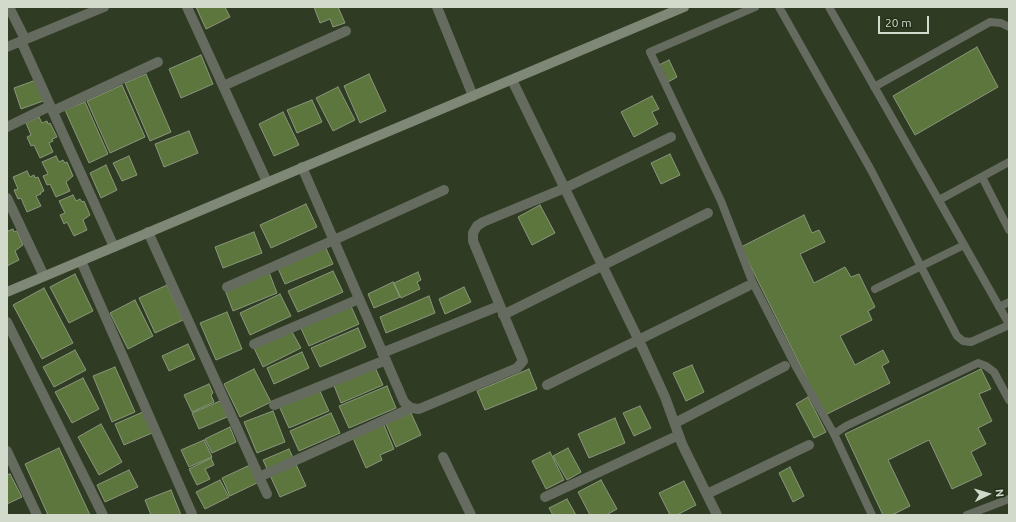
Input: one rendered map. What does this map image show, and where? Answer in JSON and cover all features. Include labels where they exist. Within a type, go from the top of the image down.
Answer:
[{"type":"street","points":[[8,7],[114,246]]},
{"type":"street","points":[[7,47],[104,7]]},
{"type":"street","points":[[187,7],[267,182]]},
{"type":"street","points":[[437,7],[473,96]]},
{"type":"street","points":[[7,292],[684,7]]},
{"type":"street","points":[[223,86],[346,31]]},
{"type":"street","points":[[7,127],[158,62]]},
{"type":"street","points":[[512,80],[639,340],[665,397],[679,435],[707,494],[713,514]]},
{"type":"street","points":[[259,477],[411,408],[419,409],[428,406],[517,368],[523,361],[522,357],[473,241],[473,233],[477,226],[483,222],[564,188],[671,137]]},
{"type":"street","points":[[302,167],[404,402],[411,408]]},
{"type":"street","points":[[227,287],[444,190]]},
{"type":"street","points":[[7,198],[44,276]]},
{"type":"street","points":[[274,405],[384,356],[501,310],[602,265],[708,212]]},
{"type":"street","points":[[148,232],[267,494]]},
{"type":"street","points":[[81,261],[192,514]]},
{"type":"street","points":[[547,385],[748,286]]},
{"type":"street","points":[[254,344],[359,299]]},
{"type":"street","points":[[7,322],[103,515]]},
{"type":"street","points":[[675,423],[785,366]]},
{"type":"street","points":[[545,497],[679,435]]},
{"type":"street","points":[[707,494],[808,445]]},
{"type":"street","points":[[7,451],[37,515]]},
{"type":"street","points":[[443,457],[471,515]]},
{"type":"lane","points":[[755,7],[650,52],[722,201],[752,281],[795,365],[834,434],[872,515]]},
{"type":"lane","points":[[779,7],[871,170],[957,336],[963,341],[971,342],[1009,324],[829,7]]},
{"type":"lane","points":[[874,87],[990,22],[1001,23],[1009,27]]},
{"type":"lane","points":[[938,200],[1009,162]]},
{"type":"lane","points":[[982,177],[1009,230]]},
{"type":"lane","points":[[875,289],[964,245]]},
{"type":"lane","points":[[999,307],[1009,302]]},
{"type":"lane","points":[[834,434],[853,423],[978,363],[986,366],[994,372],[1009,400]]},
{"type":"lane","points":[[967,515],[1009,499]]},
{"type":"building","points":[[196,7],[225,7],[230,17],[206,29]]},
{"type":"building","points":[[314,7],[338,7],[345,23],[333,27],[330,19],[320,23]]},
{"type":"building","points":[[977,47],[998,87],[915,135],[893,96]]},
{"type":"building","points":[[201,55],[213,84],[181,98],[169,69]]},
{"type":"building","points":[[669,60],[677,77],[668,82],[659,65]]},
{"type":"building","points":[[146,74],[171,132],[150,141],[125,83]]},
{"type":"building","points":[[369,74],[386,111],[360,123],[344,86]]},
{"type":"building","points":[[36,80],[43,101],[21,109],[14,88]]},
{"type":"building","points":[[122,85],[145,137],[110,153],[87,101]]},
{"type":"building","points":[[338,87],[355,120],[333,131],[316,98]]},
{"type":"building","points":[[652,96],[659,109],[652,112],[658,124],[634,137],[621,112]]},
{"type":"building","points":[[312,100],[322,122],[297,133],[287,110]]},
{"type":"building","points":[[85,102],[108,154],[89,163],[65,110]]},
{"type":"building","points":[[283,112],[299,145],[274,156],[259,124]]},
{"type":"building","points":[[39,117],[42,123],[47,121],[48,124],[50,123],[57,137],[52,139],[53,141],[49,143],[53,152],[40,158],[34,145],[31,146],[27,137],[31,135],[26,123]]},
{"type":"building","points":[[189,131],[198,153],[164,167],[155,144]]},
{"type":"building","points":[[670,154],[680,175],[661,184],[651,163]]},
{"type":"building","points":[[56,156],[59,162],[63,160],[65,163],[67,162],[73,176],[66,182],[70,191],[56,197],[50,184],[47,185],[43,176],[48,174],[42,162]]},
{"type":"building","points":[[129,156],[137,175],[122,181],[113,163]]},
{"type":"building","points":[[106,165],[117,190],[101,198],[90,173]]},
{"type":"building","points":[[27,171],[30,177],[34,175],[35,178],[38,177],[44,191],[36,196],[41,206],[27,212],[21,198],[18,199],[14,190],[18,189],[13,177]]},
{"type":"building","points":[[73,195],[76,201],[80,199],[82,202],[84,201],[90,215],[83,220],[87,230],[74,236],[67,222],[64,224],[60,215],[65,213],[59,201]]},
{"type":"building","points":[[306,204],[317,227],[271,248],[260,225]]},
{"type":"building","points":[[540,205],[555,233],[532,245],[518,217]]},
{"type":"building","points":[[804,215],[812,233],[819,230],[825,242],[800,254],[814,283],[845,267],[851,277],[859,274],[875,307],[868,311],[872,320],[840,336],[855,365],[883,350],[889,362],[882,366],[890,383],[825,415],[741,247]]},
{"type":"building","points":[[7,229],[8,231],[13,229],[14,232],[17,231],[23,245],[15,251],[19,260],[7,266]]},
{"type":"building","points":[[254,232],[262,253],[223,268],[215,247]]},
{"type":"building","points":[[325,246],[333,264],[285,284],[277,266]]},
{"type":"building","points":[[333,271],[343,292],[298,312],[288,291]]},
{"type":"building","points":[[269,272],[277,293],[233,311],[225,290]]},
{"type":"building","points":[[418,272],[421,280],[417,282],[420,289],[401,298],[394,283]]},
{"type":"building","points":[[75,274],[93,311],[69,323],[50,287]]},
{"type":"building","points":[[393,282],[400,297],[374,308],[368,294]]},
{"type":"building","points":[[167,285],[183,320],[155,333],[139,298]]},
{"type":"building","points":[[464,287],[471,302],[445,314],[439,299]]},
{"type":"building","points":[[44,288],[73,343],[42,359],[13,305]]},
{"type":"building","points":[[280,294],[291,316],[250,335],[240,313]]},
{"type":"building","points":[[429,296],[435,313],[386,333],[380,317]]},
{"type":"building","points":[[135,300],[153,336],[128,349],[110,313]]},
{"type":"building","points":[[350,304],[359,324],[309,346],[300,326]]},
{"type":"building","points":[[227,312],[242,349],[216,360],[200,323]]},
{"type":"building","points":[[358,328],[366,347],[320,367],[311,348]]},
{"type":"building","points":[[291,330],[301,348],[263,367],[254,348]]},
{"type":"building","points":[[188,344],[195,359],[169,371],[162,356]]},
{"type":"building","points":[[75,350],[86,370],[54,387],[43,367]]},
{"type":"building","points":[[302,352],[309,368],[274,384],[267,368]]},
{"type":"building","points":[[374,365],[383,385],[341,403],[333,383]]},
{"type":"building","points":[[692,365],[704,392],[686,401],[673,373]]},
{"type":"building","points":[[115,367],[135,412],[112,422],[93,376]]},
{"type":"building","points":[[254,369],[271,402],[240,417],[224,384]]},
{"type":"building","points":[[529,369],[537,389],[485,410],[477,391]]},
{"type":"building","points":[[981,369],[991,389],[979,394],[992,421],[978,428],[986,444],[971,452],[982,475],[952,489],[929,440],[888,460],[910,506],[892,515],[883,515],[845,434]]},
{"type":"building","points":[[83,378],[99,409],[72,423],[55,392]]},
{"type":"building","points":[[209,384],[213,393],[211,395],[214,402],[192,412],[184,395]]},
{"type":"building","points":[[387,386],[396,408],[349,428],[339,406]]},
{"type":"building","points":[[319,389],[329,411],[289,428],[279,406]]},
{"type":"building","points":[[808,397],[826,432],[814,438],[796,404]]},
{"type":"building","points":[[220,401],[227,417],[199,429],[192,413]]},
{"type":"building","points":[[640,406],[651,428],[634,436],[623,413]]},
{"type":"building","points":[[273,411],[285,442],[257,453],[244,422]]},
{"type":"building","points":[[143,412],[152,433],[124,445],[115,424]]},
{"type":"building","points":[[331,413],[340,433],[299,451],[290,431]]},
{"type":"building","points":[[411,413],[421,435],[396,447],[386,424]]},
{"type":"building","points":[[615,418],[625,443],[589,458],[578,434]]},
{"type":"building","points":[[101,424],[122,462],[99,475],[78,437]]},
{"type":"building","points":[[384,425],[394,449],[380,455],[382,460],[366,468],[353,438]]},
{"type":"building","points":[[230,427],[236,442],[212,453],[205,439]]},
{"type":"building","points":[[204,440],[212,457],[189,467],[181,450]]},
{"type":"building","points":[[59,448],[90,515],[48,515],[25,464]]},
{"type":"building","points":[[568,448],[581,472],[567,480],[553,456]]},
{"type":"building","points":[[289,449],[306,486],[280,497],[263,460]]},
{"type":"building","points":[[550,452],[564,480],[546,489],[532,461]]},
{"type":"building","points":[[211,458],[214,465],[205,469],[210,479],[197,485],[189,469]]},
{"type":"building","points":[[250,465],[259,482],[230,496],[222,478]]},
{"type":"building","points":[[790,467],[804,496],[793,502],[779,473]]},
{"type":"building","points":[[129,470],[138,487],[105,502],[97,485]]},
{"type":"building","points":[[10,474],[22,497],[7,504],[7,475]]},
{"type":"building","points":[[220,480],[229,497],[205,509],[196,492]]},
{"type":"building","points":[[601,480],[617,509],[606,515],[590,515],[578,492]]},
{"type":"building","points":[[684,481],[696,505],[677,515],[670,515],[659,493]]},
{"type":"building","points":[[171,490],[181,515],[151,515],[145,500]]},
{"type":"building","points":[[567,499],[576,515],[553,515],[549,508]]}]
